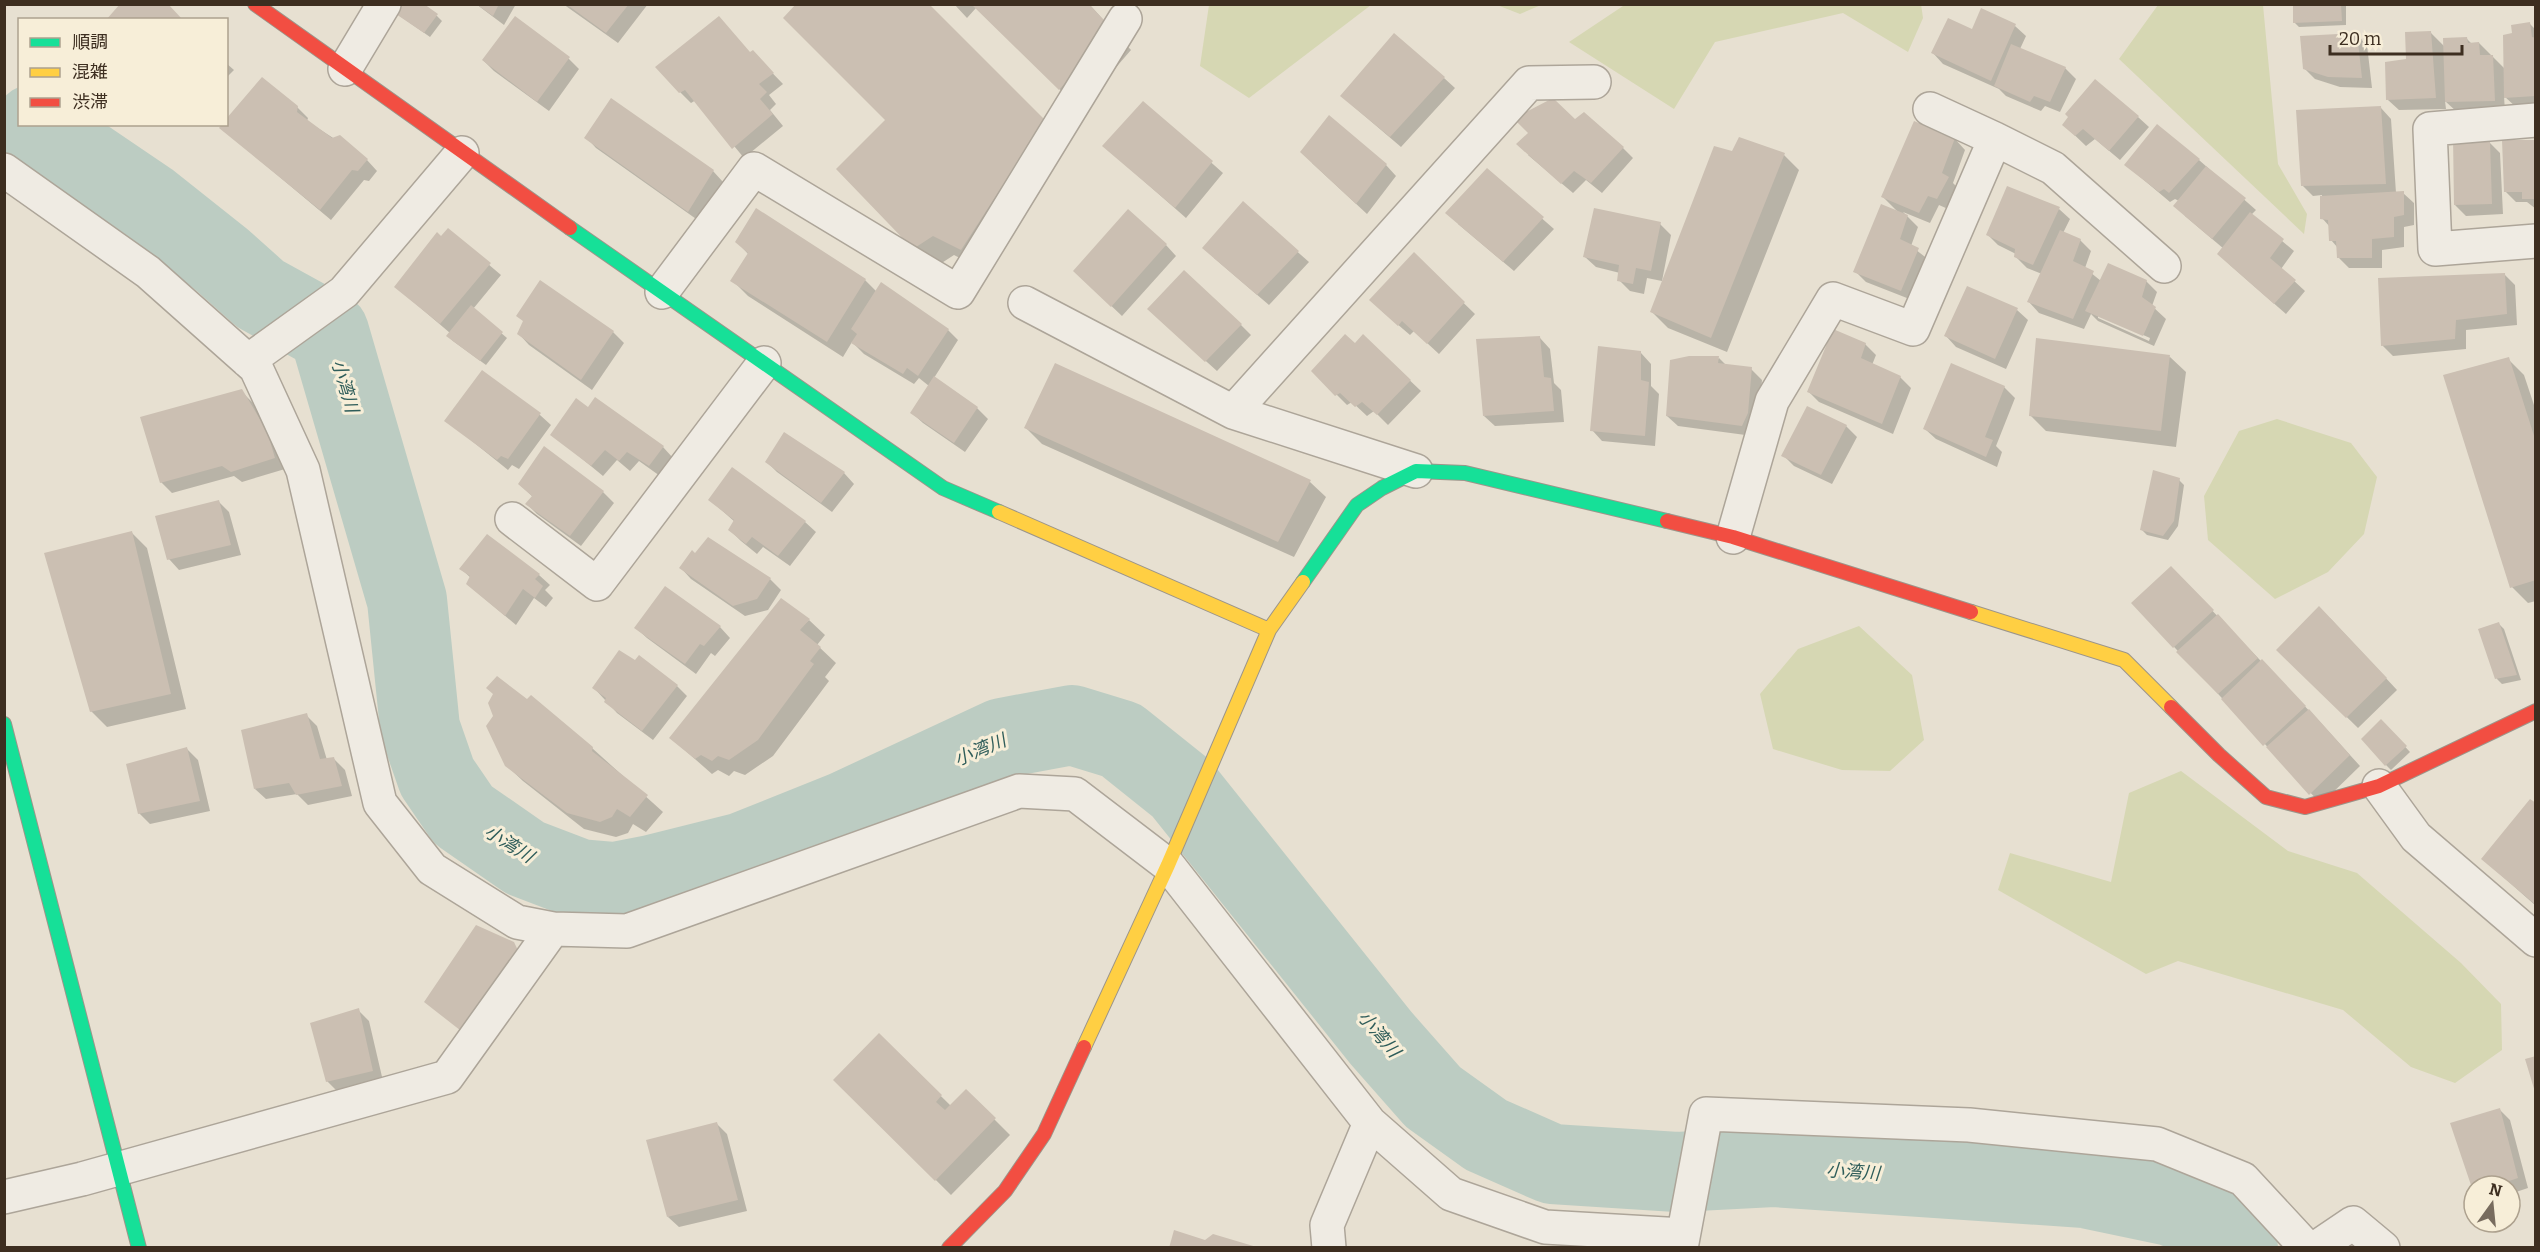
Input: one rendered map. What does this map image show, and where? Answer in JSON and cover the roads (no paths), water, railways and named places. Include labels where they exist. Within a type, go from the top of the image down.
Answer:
[{"type":"street","points":[[255,4],[462,153],[943,488],[1269,630]]},
{"type":"street","points":[[345,69],[384,4]]},
{"type":"street","points":[[662,292],[754,169],[958,292],[1125,19]]},
{"type":"street","points":[[1233,412],[1529,83],[1594,82]]},
{"type":"street","points":[[1930,109],[2053,168],[2163,266]]},
{"type":"street","points":[[2535,120],[2430,129],[2435,249],[2535,241]]},
{"type":"street","points":[[1733,537],[1772,401],[1833,299],[1913,329],[1995,139]]},
{"type":"street","points":[[248,361],[344,292],[462,153]]},
{"type":"street","points":[[4,170],[148,272],[256,368],[303,470],[380,803],[432,869],[517,922],[553,928],[627,931],[1019,791],[1075,794],[1171,859],[1370,1123],[1451,1194],[1545,1227],[1683,1235],[1706,1114],[1969,1125],[2157,1144],[2243,1179],[2307,1248]]},
{"type":"street","points":[[1024,303],[1233,412],[1416,471],[1465,473],[1733,537],[2124,660],[2219,755],[2266,797],[2306,807],[2379,786],[2535,711]]},
{"type":"street","points":[[512,519],[597,584],[764,363]]},
{"type":"street","points":[[949,1248],[1005,1191],[1044,1134],[1171,859],[1269,630],[1357,505],[1382,488],[1416,471]]},
{"type":"street","points":[[4,724],[139,1248]]},
{"type":"street","points":[[2379,786],[2416,837],[2535,940]]},
{"type":"street","points":[[4,1197],[118,1169],[447,1077],[553,928]]},
{"type":"street","points":[[1329,1248],[1327,1225],[1370,1123]]},
{"type":"street","points":[[2316,1248],[2353,1223],[2383,1248]]},
{"type":"waterway","name":"小湾川","points":[[37,126],[149,202],[222,260],[260,294],[329,332],[407,600],[420,728],[437,777],[463,815],[525,858],[580,879],[615,882],[651,875],[743,852],[843,812],[1002,738],[1072,725],[1121,740],[1181,788],[1381,1038],[1433,1097],[1486,1135],[1552,1164],[1677,1172],[1773,1167],[2085,1188],[2171,1206],[2216,1224],[2238,1248]]}]
